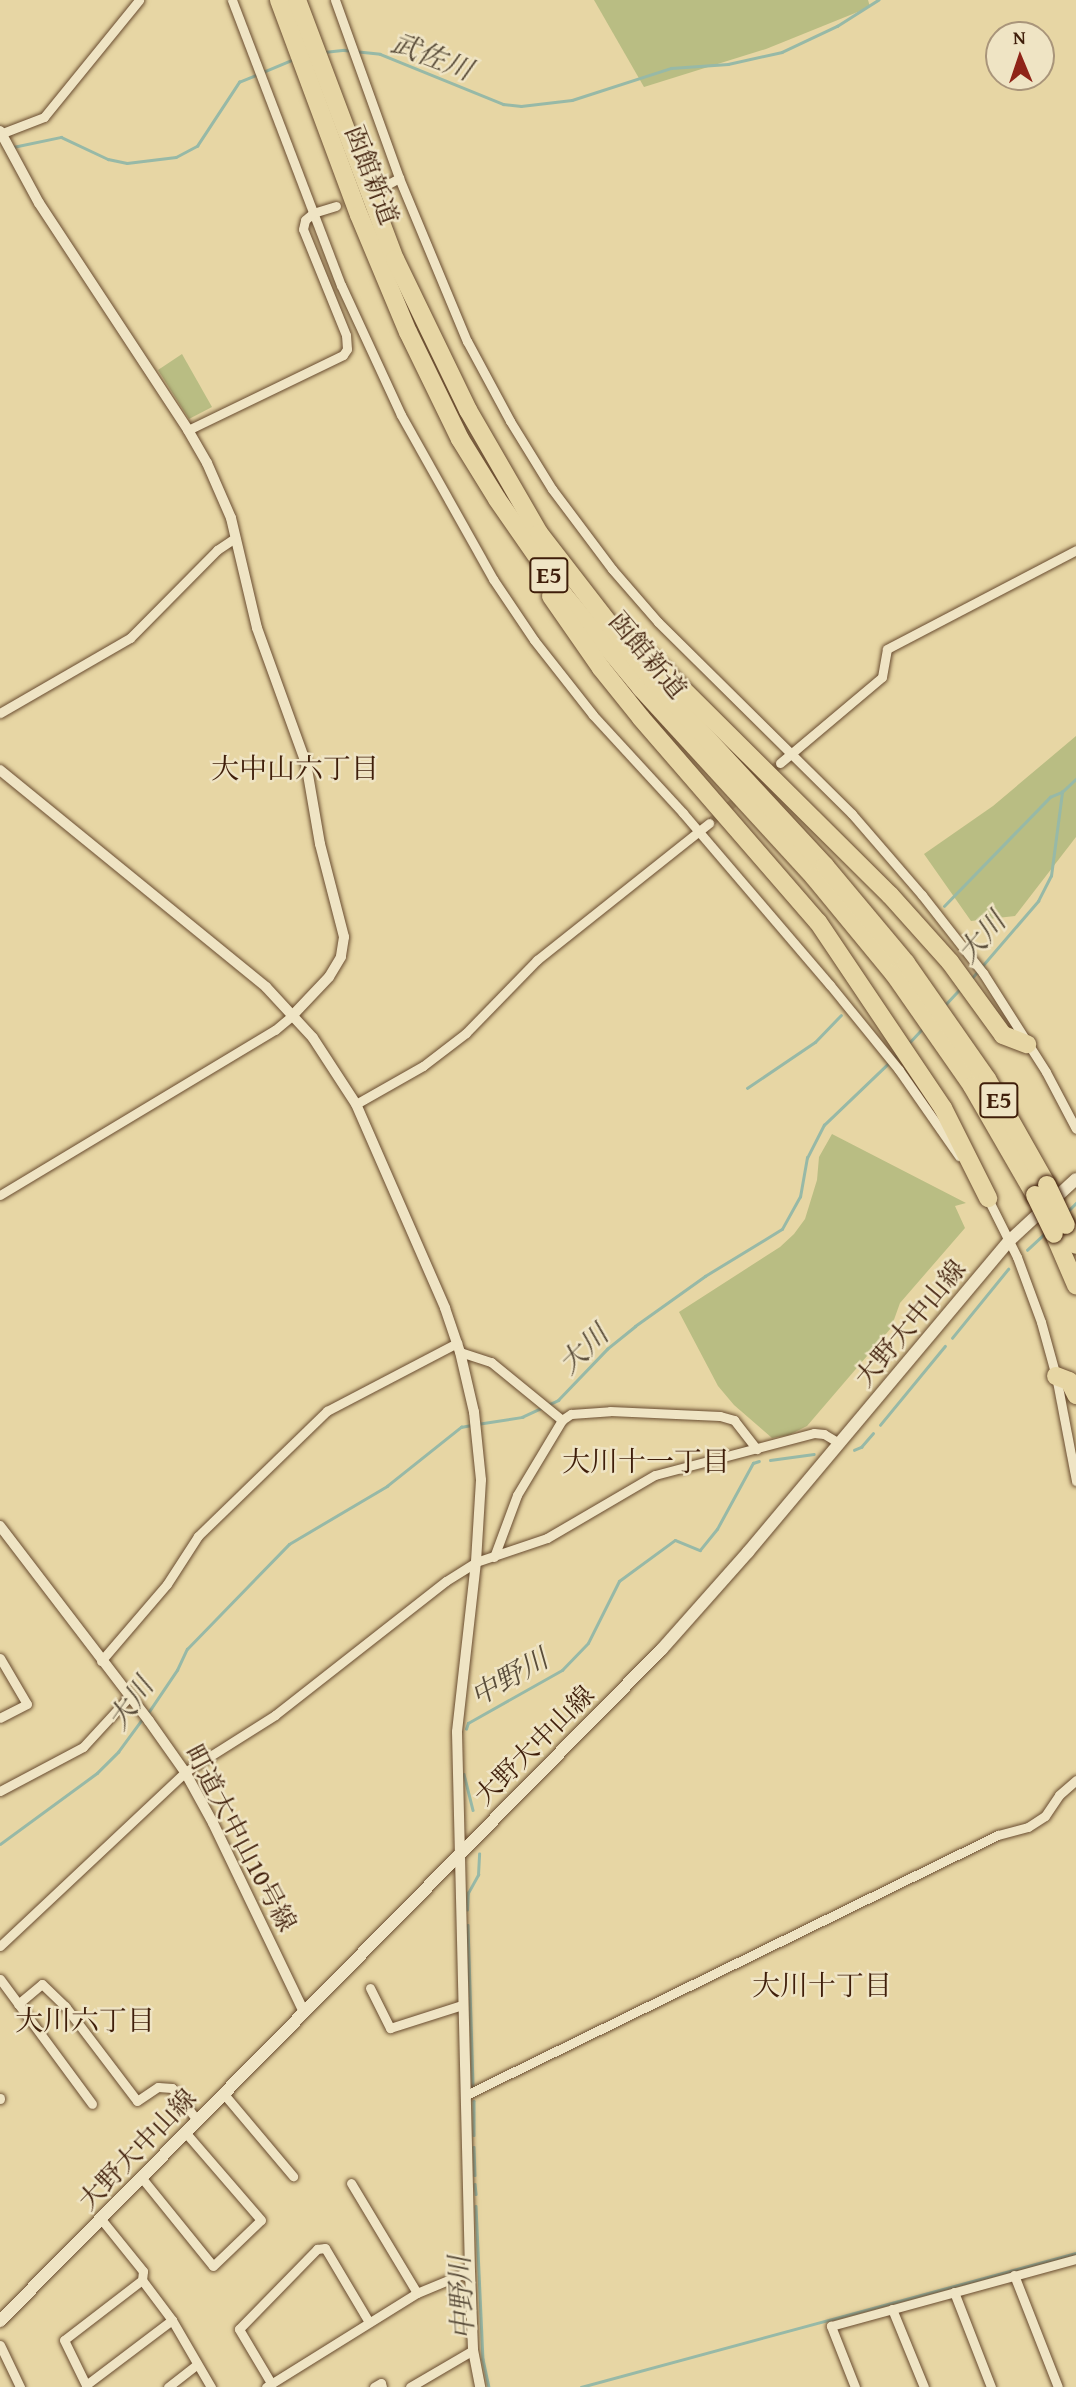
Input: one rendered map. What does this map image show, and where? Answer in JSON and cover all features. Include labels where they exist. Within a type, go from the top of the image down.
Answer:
[{"type":"highway","name":"函館新道","points":[[279,0],[301,35],[379,264],[460,439],[497,499],[563,594],[665,715],[920,994]]},
{"type":"highway","name":"函館新道","points":[[297,0],[301,35]]},
{"type":"highway","name":"函館新道","points":[[314,70],[395,259],[468,410],[539,533],[652,679],[825,866],[920,994],[940,1023],[972,1086],[1041,1190],[1060,1229],[1076,1285]]},
{"type":"highway","points":[[460,439],[530,565],[601,668],[740,835],[818,922],[892,1027],[904,1063],[943,1108],[988,1198]]},
{"type":"highway","points":[[539,533],[645,652],[890,895],[950,962],[1003,1035],[1027,1044]]},
{"type":"highway","name":"函館新道","points":[[1060,1229],[1076,1245]]},
{"type":"highway","points":[[1056,1376],[1069,1381],[1076,1395]]},
{"type":"main road","name":"大野大中山線","points":[[0,2320],[662,1649],[1009,1241],[1076,1179]]},
{"type":"street","points":[[0,1195],[275,1030],[329,977],[341,957],[344,937],[320,844],[306,763],[257,628],[230,518],[188,430],[82,271],[1,135],[44,117],[139,0]]},
{"type":"street","points":[[232,0],[341,285],[401,415],[493,579],[534,640],[593,715],[699,832],[878,1044],[904,1063]]},
{"type":"street","points":[[335,0],[399,178],[467,341],[510,421],[552,489],[612,569],[658,622],[852,814],[964,945],[1027,1044],[1076,1129]]},
{"type":"street","points":[[381,188],[399,178]]},
{"type":"street","points":[[188,430],[343,355],[347,349],[346,335],[303,229],[305,220],[313,213],[336,206]]},
{"type":"street","points":[[0,713],[130,638],[217,550],[235,538]]},
{"type":"street","points":[[780,763],[882,677],[887,649],[1076,550]]},
{"type":"street","points":[[0,770],[219,948],[293,1015],[313,1038],[355,1104],[401,1204],[458,1348],[474,1412],[481,1480],[476,1562],[457,1732],[470,2271],[473,2350],[480,2387]]},
{"type":"street","points":[[355,1104],[424,1066],[466,1033],[537,960],[709,823]]},
{"type":"street","points":[[988,1198],[1028,1281],[1056,1376],[1076,1481]]},
{"type":"street","points":[[101,1661],[167,1584],[198,1536],[327,1410],[458,1348],[491,1362],[562,1420]]},
{"type":"street","points":[[494,1557],[517,1495],[562,1420],[571,1414],[586,1411],[720,1416],[734,1420],[757,1449]]},
{"type":"street","points":[[0,1946],[185,1772],[275,1714],[446,1581],[476,1562],[547,1538],[655,1475],[814,1433],[824,1434],[839,1443]]},
{"type":"street","name":"町道大中山10号線","points":[[0,1526],[185,1772],[213,1823],[304,2012]]},
{"type":"street","points":[[0,1658],[27,1704],[0,1718]]},
{"type":"street","points":[[0,1791],[83,1747],[133,1700]]},
{"type":"street","points":[[466,2095],[998,1835],[1028,1827],[1045,1816],[1059,1795],[1076,1780]]},
{"type":"street","points":[[0,1979],[92,2104]]},
{"type":"street","points":[[19,2004],[42,1984],[65,2006],[137,2101],[158,2087],[172,2088],[197,2120]]},
{"type":"street","points":[[370,1988],[390,2028],[462,2005]]},
{"type":"street","points":[[223,2093],[293,2176]]},
{"type":"street","points":[[141,2178],[214,2266],[261,2220],[186,2132]]},
{"type":"street","points":[[351,2183],[417,2293]]},
{"type":"street","points":[[101,2219],[144,2272],[142,2280],[64,2340],[86,2385],[172,2320]]},
{"type":"street","points":[[369,2322],[326,2248],[317,2249],[239,2329],[269,2385],[417,2293],[470,2271]]},
{"type":"street","points":[[855,2387],[831,2326],[1076,2259]]},
{"type":"street","points":[[1014,2275],[1058,2387]]},
{"type":"street","points":[[142,2280],[172,2320],[211,2387]]},
{"type":"street","points":[[954,2292],[991,2387]]},
{"type":"street","points":[[892,2309],[924,2387]]},
{"type":"street","points":[[0,2345],[20,2387]]},
{"type":"street","points":[[411,2387],[473,2350]]},
{"type":"street","points":[[168,2387],[198,2364]]},
{"type":"street","points":[[374,2387],[381,2383],[382,2387]]},
{"type":"green space","points":[[594,0],[868,0],[870,7],[766,49],[644,87]]},
{"type":"green space","points":[[182,354],[212,407],[189,419],[158,370]]},
{"type":"green space","points":[[1076,736],[1076,837],[1015,916],[971,921],[924,854],[993,806]]},
{"type":"green space","points":[[832,1134],[966,1203],[955,1206],[965,1228],[900,1303],[891,1328],[807,1426],[789,1435],[772,1438],[734,1405],[718,1386],[679,1312],[780,1247],[794,1234],[805,1219],[817,1180],[819,1157]]},
{"type":"waterway","name":"武佐川","points":[[324,52],[344,50],[380,54],[503,104],[521,106],[572,100],[671,68],[728,64],[782,52],[837,26],[878,0]]},
{"type":"waterway","name":"武佐川","points":[[13,147],[61,137],[108,159],[127,163],[176,157],[197,146],[239,82],[294,59]]},
{"type":"waterway","name":"大川","points":[[971,979],[1038,901],[1051,876],[1062,792],[1076,779]]},
{"type":"waterway","points":[[944,906],[1050,797],[1062,792]]},
{"type":"waterway","name":"大川","points":[[944,1006],[961,988]]},
{"type":"waterway","points":[[747,1088],[815,1042],[841,1015]]},
{"type":"waterway","name":"大川","points":[[908,1044],[922,1029]]},
{"type":"waterway","name":"大川","points":[[477,1424],[522,1417],[558,1400],[607,1349],[635,1326],[705,1276],[782,1229],[800,1197],[807,1158],[824,1125],[898,1054]]},
{"type":"waterway","name":"中野川","points":[[1068,1211],[1076,1203]]},
{"type":"waterway","name":"中野川","points":[[1027,1250],[1046,1232]]},
{"type":"waterway","name":"中野川","points":[[952,1338],[1008,1269]]},
{"type":"waterway","name":"中野川","points":[[880,1425],[945,1346]]},
{"type":"waterway","name":"大川","points":[[148,1713],[177,1670],[187,1649],[289,1544],[387,1486],[461,1427],[471,1425]]},
{"type":"waterway","name":"中野川","points":[[854,1450],[861,1447],[873,1433]]},
{"type":"waterway","name":"中野川","points":[[770,1460],[814,1454]]},
{"type":"waterway","name":"中野川","points":[[466,1729],[468,1723],[562,1670],[588,1643],[619,1581],[675,1540],[700,1550],[717,1529],[753,1463],[759,1461]]},
{"type":"waterway","name":"大川","points":[[0,1844],[97,1773],[118,1752],[143,1718]]},
{"type":"waterway","name":"中野川","points":[[464,1774],[473,1810]]},
{"type":"waterway","name":"中野川","points":[[467,1910],[468,1893],[478,1875],[479,1854]]},
{"type":"waterway","name":"中野川","points":[[468,1925],[473,2085]]},
{"type":"waterway","name":"中野川","points":[[474,2101],[474,2135]]},
{"type":"waterway","name":"中野川","points":[[474,2147],[475,2175]]},
{"type":"waterway","name":"中野川","points":[[475,2184],[476,2194]]},
{"type":"waterway","name":"中野川","points":[[476,2206],[483,2359],[489,2387]]},
{"type":"waterway","points":[[581,2387],[1076,2253]]},
{"type":"tunnel","points":[[709,823],[780,763]]},
{"type":"district","name":"大中山六丁目","points":[[295,768]]},
{"type":"district","name":"大川十一丁目","points":[[646,1461]]},
{"type":"district","name":"大川十丁目","points":[[822,1985]]},
{"type":"district","name":"大川六丁目","points":[[85,2020]]}]
